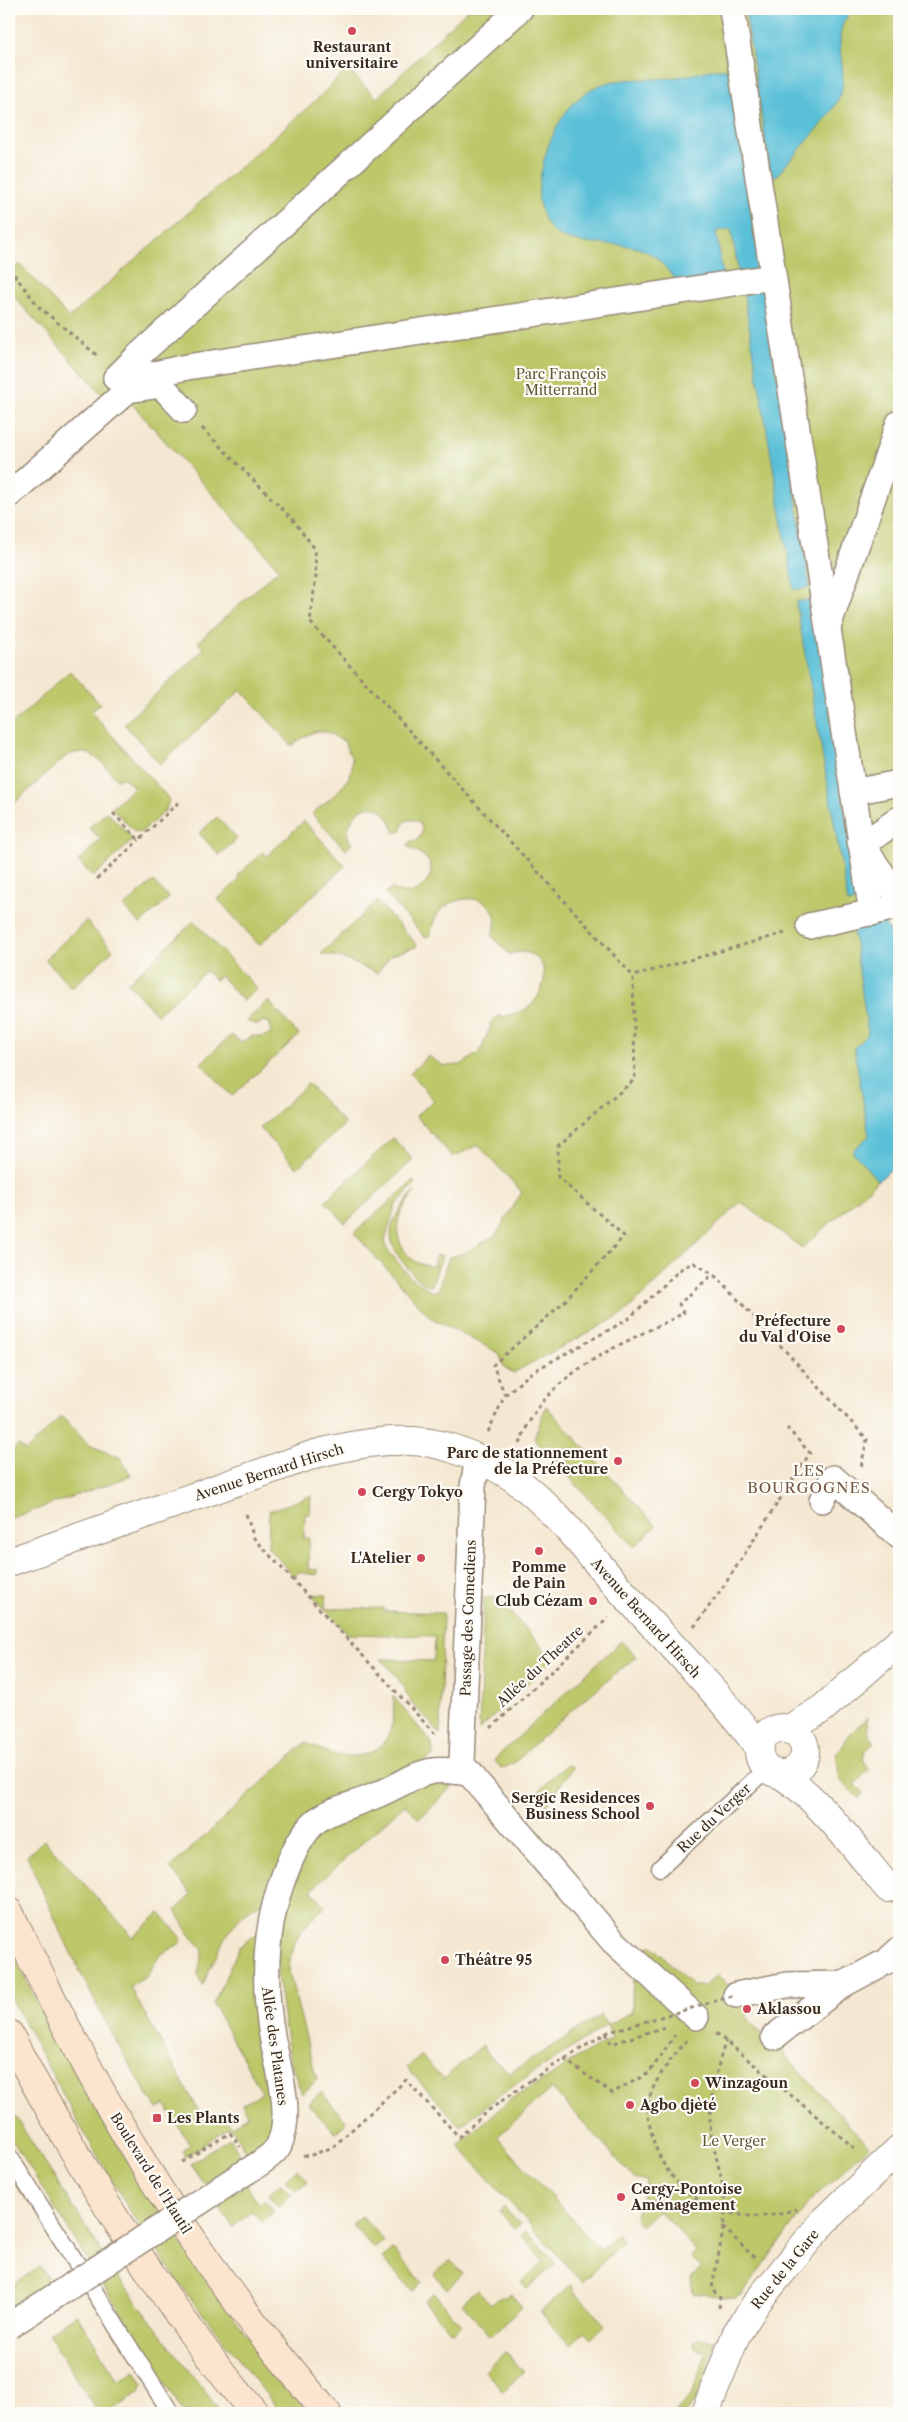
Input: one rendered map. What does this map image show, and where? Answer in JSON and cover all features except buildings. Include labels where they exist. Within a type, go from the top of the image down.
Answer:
[{"type":"main road","name":"Boulevard de l'Hautil","points":[[9,1912],[49,1994],[97,2083],[200,2251],[327,2413]]},
{"type":"main road","points":[[9,2034],[47,2105],[134,2249],[210,2357],[255,2413]]},
{"type":"street","points":[[9,495],[116,377],[144,350],[520,9]]},
{"type":"street","points":[[732,9],[872,913]]},
{"type":"street","points":[[116,377],[131,379],[187,367],[774,277]]},
{"type":"street","points":[[116,377],[161,385],[184,410]]},
{"type":"street","points":[[827,628],[899,423]]},
{"type":"street","points":[[853,792],[899,783]]},
{"type":"street","points":[[860,842],[875,836],[899,819]]},
{"type":"street","points":[[860,842],[899,898]]},
{"type":"street","points":[[808,926],[899,906]]},
{"type":"street","name":"Avenue Bernard Hirsch","points":[[9,1562],[198,1494],[339,1448],[388,1441],[422,1442],[453,1448],[478,1459],[512,1478],[544,1505],[710,1689],[769,1764],[803,1791],[850,1842]]},
{"type":"street","name":"Passage des Comediens","points":[[478,1459],[473,1486],[462,1762],[612,1941],[700,2020]]},
{"type":"street","points":[[822,1500],[834,1478],[899,1536]]},
{"type":"street","points":[[793,1740],[822,1709],[899,1642]]},
{"type":"street","name":"Avenue Bernard Hirsch","points":[[710,1689],[759,1724],[793,1740]]},
{"type":"street","points":[[765,1736],[793,1740],[803,1760],[794,1771],[769,1764],[765,1736]]},
{"type":"street","points":[[793,1740],[817,1793],[850,1842],[888,1888]]},
{"type":"street","name":"Allée des Platanes","points":[[9,2326],[241,2175],[278,2148],[284,2135],[282,2090],[269,2017],[266,1972],[272,1911],[291,1857],[314,1823],[324,1815],[377,1795],[428,1770],[451,1770],[471,1774]]},
{"type":"street","points":[[774,2037],[844,1984],[887,1961],[899,1950]]},
{"type":"street","points":[[736,1994],[787,1985],[844,1984]]},
{"type":"street","name":"Rue de la Gare","points":[[705,2413],[736,2335],[757,2302],[823,2222],[899,2149]]},
{"type":"lane","name":"Rue du Verger","points":[[660,1868],[769,1764]]},
{"type":"lane","points":[[9,2156],[172,2413]]},
{"type":"path","points":[[9,268],[39,307],[116,377]]},
{"type":"path","points":[[184,410],[293,520],[315,549],[316,576],[310,622],[633,976],[635,1079],[558,1146],[558,1177],[624,1236],[563,1304],[492,1365],[505,1395]]},
{"type":"path","points":[[97,878],[181,800]]},
{"type":"path","points":[[113,813],[139,840]]},
{"type":"path","points":[[633,976],[808,926]]},
{"type":"path","points":[[478,1459],[505,1395],[532,1372],[628,1320],[683,1267],[694,1263],[713,1274],[867,1439],[861,1467],[850,1491]]},
{"type":"path","points":[[520,1444],[524,1433],[542,1402],[578,1369],[684,1313],[679,1304],[713,1274]]},
{"type":"path","points":[[694,1627],[725,1584],[810,1453],[787,1428]]},
{"type":"path","name":"Allée du Theatre","points":[[246,1514],[254,1538],[436,1735],[445,1738],[476,1738],[483,1736],[628,1598]]},
{"type":"path","points":[[309,2156],[333,2148],[406,2080],[460,2137],[489,2110],[606,2033],[736,1994]]},
{"type":"path","points":[[700,2020],[854,2147]]},
{"type":"path","points":[[564,2059],[612,2092],[649,2073],[679,2027],[700,2020]]},
{"type":"path","points":[[700,2020],[656,2083],[649,2101],[648,2118],[658,2155],[668,2174],[695,2198],[713,2209],[764,2217],[804,2208]]},
{"type":"path","points":[[606,2033],[611,2044],[660,2028]]},
{"type":"path","points":[[718,2314],[720,2298],[712,2289],[725,2212],[718,2158],[710,2119],[713,2092],[726,2041]]},
{"type":"path","points":[[182,2162],[230,2132],[234,2139]]},
{"type":"path","points":[[723,2227],[759,2262]]},
{"type":"green space","name":"Parc François Mitterrand","points":[[468,9],[899,9],[899,909],[883,923],[899,941],[899,1162],[802,1248],[741,1202],[623,1314],[513,1373],[504,1367],[499,1353],[431,1318],[354,1233],[413,1181],[415,1183],[395,1206],[385,1240],[386,1248],[410,1277],[432,1292],[438,1290],[449,1257],[465,1253],[496,1235],[522,1192],[478,1145],[453,1157],[416,1116],[434,1100],[410,1073],[428,1056],[444,1066],[461,1065],[480,1052],[490,1028],[492,1028],[489,1024],[499,1015],[503,1018],[526,1009],[537,998],[544,978],[543,968],[539,960],[532,955],[522,952],[509,954],[492,936],[495,923],[494,913],[489,905],[481,901],[471,899],[460,900],[450,904],[438,913],[429,936],[425,937],[385,893],[392,888],[406,893],[414,891],[421,888],[430,876],[429,862],[422,855],[407,846],[411,841],[416,841],[422,834],[418,821],[408,820],[404,822],[401,831],[395,833],[388,818],[381,810],[374,807],[362,809],[350,824],[348,837],[352,844],[346,850],[312,814],[338,791],[349,778],[352,762],[345,741],[320,731],[310,734],[292,746],[241,690],[160,764],[124,724],[204,649],[198,642],[279,569],[131,403],[119,413],[9,291],[9,274],[20,264],[69,318],[315,101],[347,69],[377,98]]},
{"type":"green space","points":[[70,671],[100,704],[91,712],[169,799],[166,810],[140,833],[134,831],[112,808],[134,787],[124,778],[117,779],[94,757],[81,752],[65,757],[9,808],[9,727]]},
{"type":"green space","points":[[107,812],[132,838],[132,841],[93,877],[78,861],[101,839],[89,828]]},
{"type":"green space","points":[[217,817],[237,839],[219,855],[199,833]]},
{"type":"green space","points":[[304,821],[345,866],[259,945],[218,899],[239,880],[238,875],[263,852],[267,856]]},
{"type":"green space","points":[[153,881],[169,898],[140,924],[124,907]]},
{"type":"green space","points":[[377,901],[417,945],[416,947],[391,955],[377,973],[340,957],[321,954]]},
{"type":"green space","points":[[86,921],[113,950],[72,988],[45,959]]},
{"type":"green space","points":[[194,921],[257,989],[243,1001],[221,976],[215,980],[206,971],[157,1015],[128,983]]},
{"type":"green space","points":[[268,1001],[299,1035],[232,1096],[201,1063],[231,1035],[241,1042],[253,1036],[262,1037],[271,1034],[270,1023],[263,1021],[258,1025],[246,1021]]},
{"type":"green space","points":[[308,1084],[345,1124],[297,1168],[260,1128]]},
{"type":"green space","points":[[393,1138],[413,1160],[345,1223],[325,1201]]},
{"type":"green space","points":[[415,1191],[400,1214],[398,1236],[405,1252],[418,1263],[436,1266],[433,1265],[436,1255],[442,1256],[432,1285],[429,1286],[416,1278],[406,1266],[393,1245],[391,1236],[395,1219],[400,1210]]},
{"type":"green space","points":[[546,1406],[656,1526],[634,1547],[534,1439]]},
{"type":"green space","points":[[61,1416],[89,1445],[121,1458],[131,1476],[9,1519],[9,1456],[18,1445],[26,1451]]},
{"type":"green space","points":[[311,1496],[310,1514],[305,1514],[304,1538],[309,1538],[308,1569],[318,1570],[317,1575],[297,1572],[296,1578],[268,1548],[269,1511]]},
{"type":"green space","points":[[311,1594],[326,1595],[325,1609],[384,1608],[384,1611],[443,1613],[440,1734],[412,1703],[398,1678],[381,1659],[434,1661],[435,1636],[348,1634]]},
{"type":"green space","points":[[484,1598],[497,1598],[553,1659],[479,1730]]},
{"type":"green space","points":[[621,1641],[636,1657],[569,1712],[515,1762],[502,1769],[494,1760]]},
{"type":"green space","points":[[393,1696],[432,1743],[433,1755],[412,1769],[339,1799],[264,1902],[252,1908],[233,1926],[219,1949],[203,1985],[198,1974],[203,1949],[188,1932],[176,1910],[192,1895],[170,1868],[306,1742],[324,1751],[356,1756],[370,1753],[381,1745],[389,1733],[393,1717]]},
{"type":"green space","points":[[868,1717],[868,1731],[875,1742],[866,1750],[863,1759],[869,1770],[855,1784],[863,1792],[859,1799],[840,1780],[836,1754],[850,1734]]},
{"type":"green space","points":[[567,1765],[573,1767],[543,1810],[539,1812],[530,1801],[554,1775]]},
{"type":"green space","points":[[423,1779],[450,1780],[452,1787],[419,1819],[405,1804],[311,1890],[325,1906],[304,1928],[295,1942],[289,1972],[317,2080],[302,2094],[290,2060],[277,1975],[278,1926],[307,1848],[328,1824]]},
{"type":"green space","points":[[44,1840],[133,1937],[160,1913],[182,1938],[181,1943],[160,1955],[147,1976],[130,1987],[206,2124],[223,2114],[231,2126],[248,2116],[242,2104],[262,2093],[213,2004],[240,1946],[258,1933],[277,2114],[265,2143],[248,2156],[232,2129],[227,2128],[186,2157],[182,2151],[190,2145],[165,2104],[157,2109],[138,2079],[103,2017],[41,1889],[27,1856]]},
{"type":"green space","points":[[9,1945],[73,2069],[145,2188],[223,2303],[309,2413],[281,2413],[184,2290],[129,2209],[75,2117],[9,1994]]},
{"type":"green space","name":"Le Verger","points":[[652,1945],[693,1986],[704,1986],[718,1975],[741,1999],[739,2001],[750,2012],[746,2016],[771,2046],[783,2047],[783,2053],[869,2146],[809,2202],[741,2295],[735,2298],[693,2293],[691,2278],[702,2268],[691,2257],[696,2251],[659,2210],[641,2226],[635,2219],[647,2181],[634,2178],[552,2088],[497,2137],[600,2250],[617,2235],[624,2242],[582,2282],[458,2145],[511,2099],[548,2078],[576,2058],[612,2039],[607,2025],[632,2012],[633,1983],[636,1967],[639,1959]]},
{"type":"green space","points":[[601,2015],[607,2025],[508,2089],[460,2126],[407,2068],[421,2055],[443,2079],[483,2045],[491,2058],[510,2073]]},
{"type":"green space","points":[[321,2092],[347,2122],[335,2133],[308,2104]]},
{"type":"green space","points":[[9,2107],[120,2280],[221,2413],[184,2413],[9,2135]]},
{"type":"green space","points":[[230,2139],[243,2159],[204,2184],[191,2164]]},
{"type":"green space","points":[[297,2169],[308,2181],[295,2191],[285,2180]]},
{"type":"green space","points":[[246,2184],[259,2204],[264,2199],[274,2211],[262,2222],[252,2211],[233,2227],[217,2203]]},
{"type":"green space","points":[[280,2184],[291,2195],[279,2207],[268,2195]]},
{"type":"green space","points":[[504,2207],[520,2224],[515,2229],[499,2212]]},
{"type":"green space","points":[[361,2216],[384,2240],[374,2249],[352,2224]]},
{"type":"green space","points":[[526,2231],[556,2263],[527,2289],[521,2282],[544,2261],[521,2236]]},
{"type":"green space","points":[[393,2250],[422,2282],[412,2291],[383,2259]]},
{"type":"green space","points":[[450,2260],[463,2274],[447,2289],[434,2274]]},
{"type":"green space","points":[[40,2267],[51,2284],[9,2312],[9,2287]]},
{"type":"green space","points":[[571,2285],[574,2288],[573,2290],[605,2325],[591,2339],[584,2332],[570,2345],[540,2312]]},
{"type":"green space","points":[[477,2289],[491,2305],[502,2296],[504,2298],[510,2293],[522,2307],[491,2336],[462,2303]]},
{"type":"green space","points":[[433,2293],[462,2325],[452,2333],[424,2301]]},
{"type":"green space","points":[[77,2314],[118,2381],[135,2370],[143,2385],[140,2392],[107,2413],[95,2413],[97,2412],[48,2333]]},
{"type":"green space","points":[[698,2338],[714,2341],[707,2369],[696,2397],[686,2413],[675,2413],[691,2396],[707,2352],[695,2348],[694,2342]]},
{"type":"green space","points":[[506,2352],[524,2372],[503,2391],[485,2371]]},
{"type":"water","points":[[745,9],[854,9],[846,18],[842,27],[840,48],[843,82],[837,102],[812,135],[777,175],[771,178]]},
{"type":"water","points":[[715,69],[729,69],[760,271],[739,274],[731,229],[716,231],[723,276],[678,283],[665,266],[649,253],[628,246],[571,240],[560,236],[549,227],[542,214],[539,200],[542,170],[546,154],[559,123],[580,97],[594,88],[610,82],[687,76]]},
{"type":"water","points":[[763,288],[810,587],[794,590],[743,290]]},
{"type":"water","points":[[812,599],[859,901],[848,903],[796,602]]},
{"type":"water","points":[[883,923],[899,941],[899,1162],[878,1181],[852,1151],[869,1136],[854,1048],[868,1034],[853,930]]},
{"type":"place","name":"Restaurant universitaire","points":[[352,31]]},
{"type":"place","name":"Préfecture du Val d'Oise","points":[[841,1329]]},
{"type":"place","name":"Parc de stationnement de la Préfecture","points":[[618,1461]]},
{"type":"place","name":"Cergy Tokyo","points":[[362,1492]]},
{"type":"place","name":"Pomme de Pain","points":[[539,1551]]},
{"type":"place","name":"L'Atelier","points":[[421,1558]]},
{"type":"place","name":"Club Cézam","points":[[593,1601]]},
{"type":"place","name":"Sergic Residences Business School","points":[[650,1806]]},
{"type":"place","name":"Théâtre 95","points":[[445,1960]]},
{"type":"place","name":"Aklassou","points":[[747,2009]]},
{"type":"place","name":"Winzagoun","points":[[695,2083]]},
{"type":"place","name":"Agbo djèté","points":[[630,2105]]},
{"type":"place","name":"Les Plants","points":[[157,2118]]},
{"type":"place","name":"Cergy-Pontoise Aménagement","points":[[621,2197]]},
{"type":"district","name":"LES BOURGOGNES","points":[[809,1480]]}]
